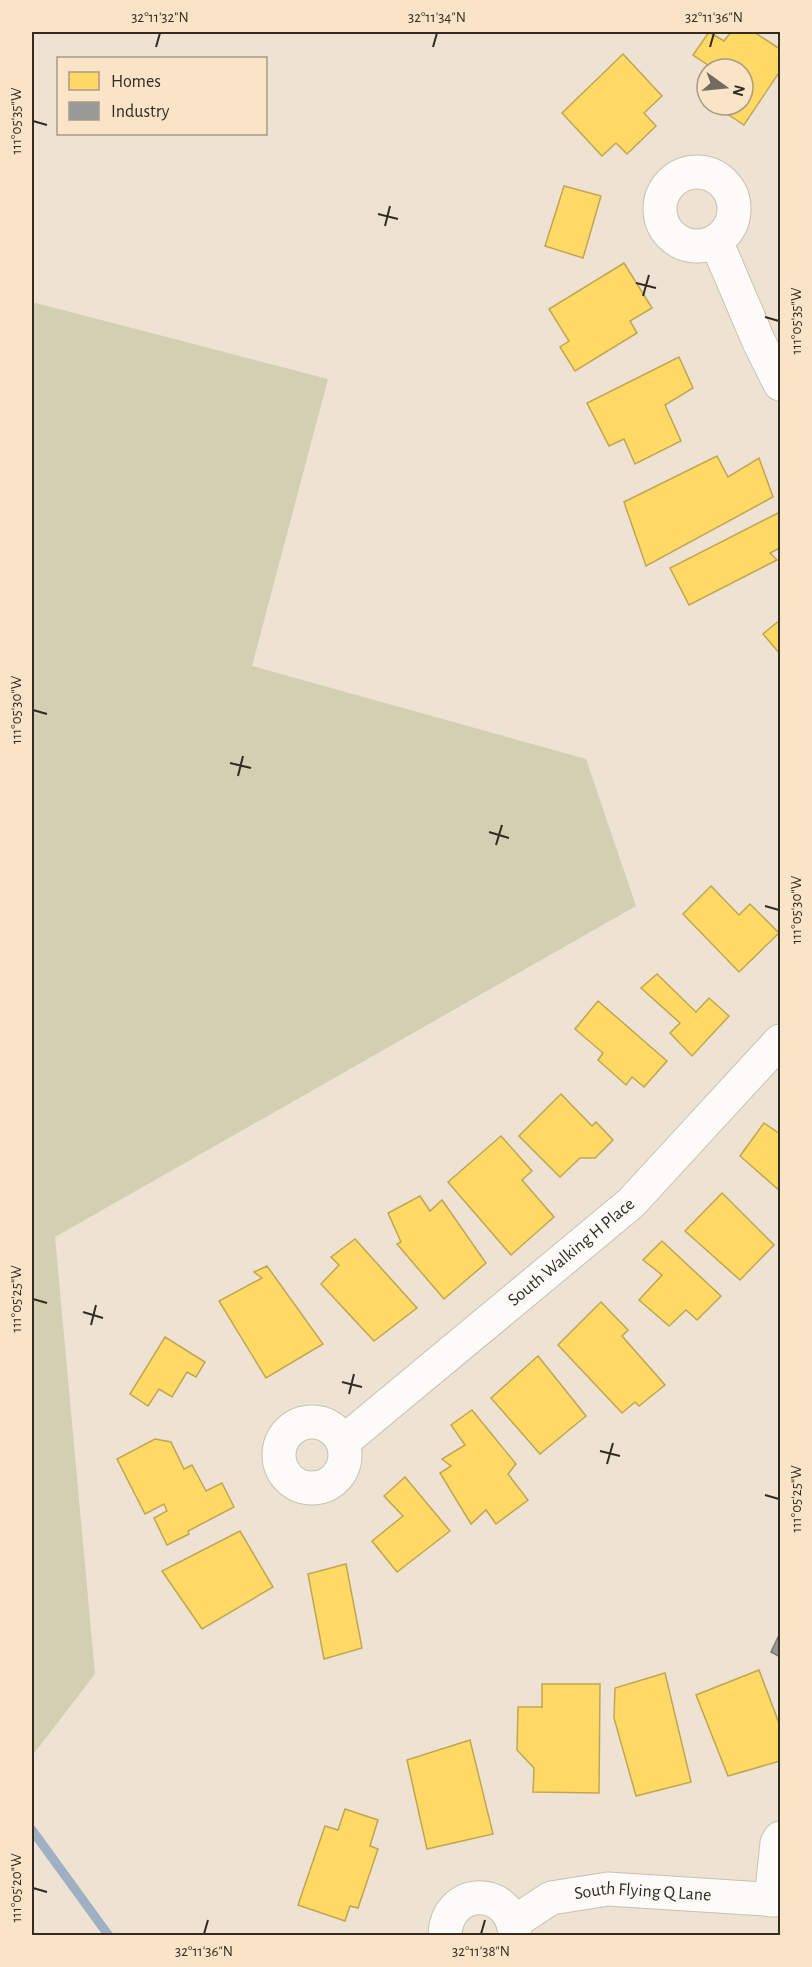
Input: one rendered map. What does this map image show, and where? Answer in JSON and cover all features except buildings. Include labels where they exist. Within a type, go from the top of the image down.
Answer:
[{"type":"street","points":[[716,241],[759,342],[780,384]]},
{"type":"street","name":"South Walking H Place","points":[[343,1442],[631,1203],[780,1041]]},
{"type":"street","points":[[776,1900],[777,1843],[780,1838]]},
{"type":"street","name":"South Flying Q Lane","points":[[445,1935],[448,1916],[456,1906],[478,1897],[500,1904],[509,1912],[514,1929],[551,1898],[608,1889],[776,1900]]},
{"type":"shaded area","points":[[32,302],[328,379],[252,666],[586,759],[636,906],[55,1237],[95,1674],[32,1756]]},
{"type":"waterway","points":[[32,1830],[109,1936]]}]
